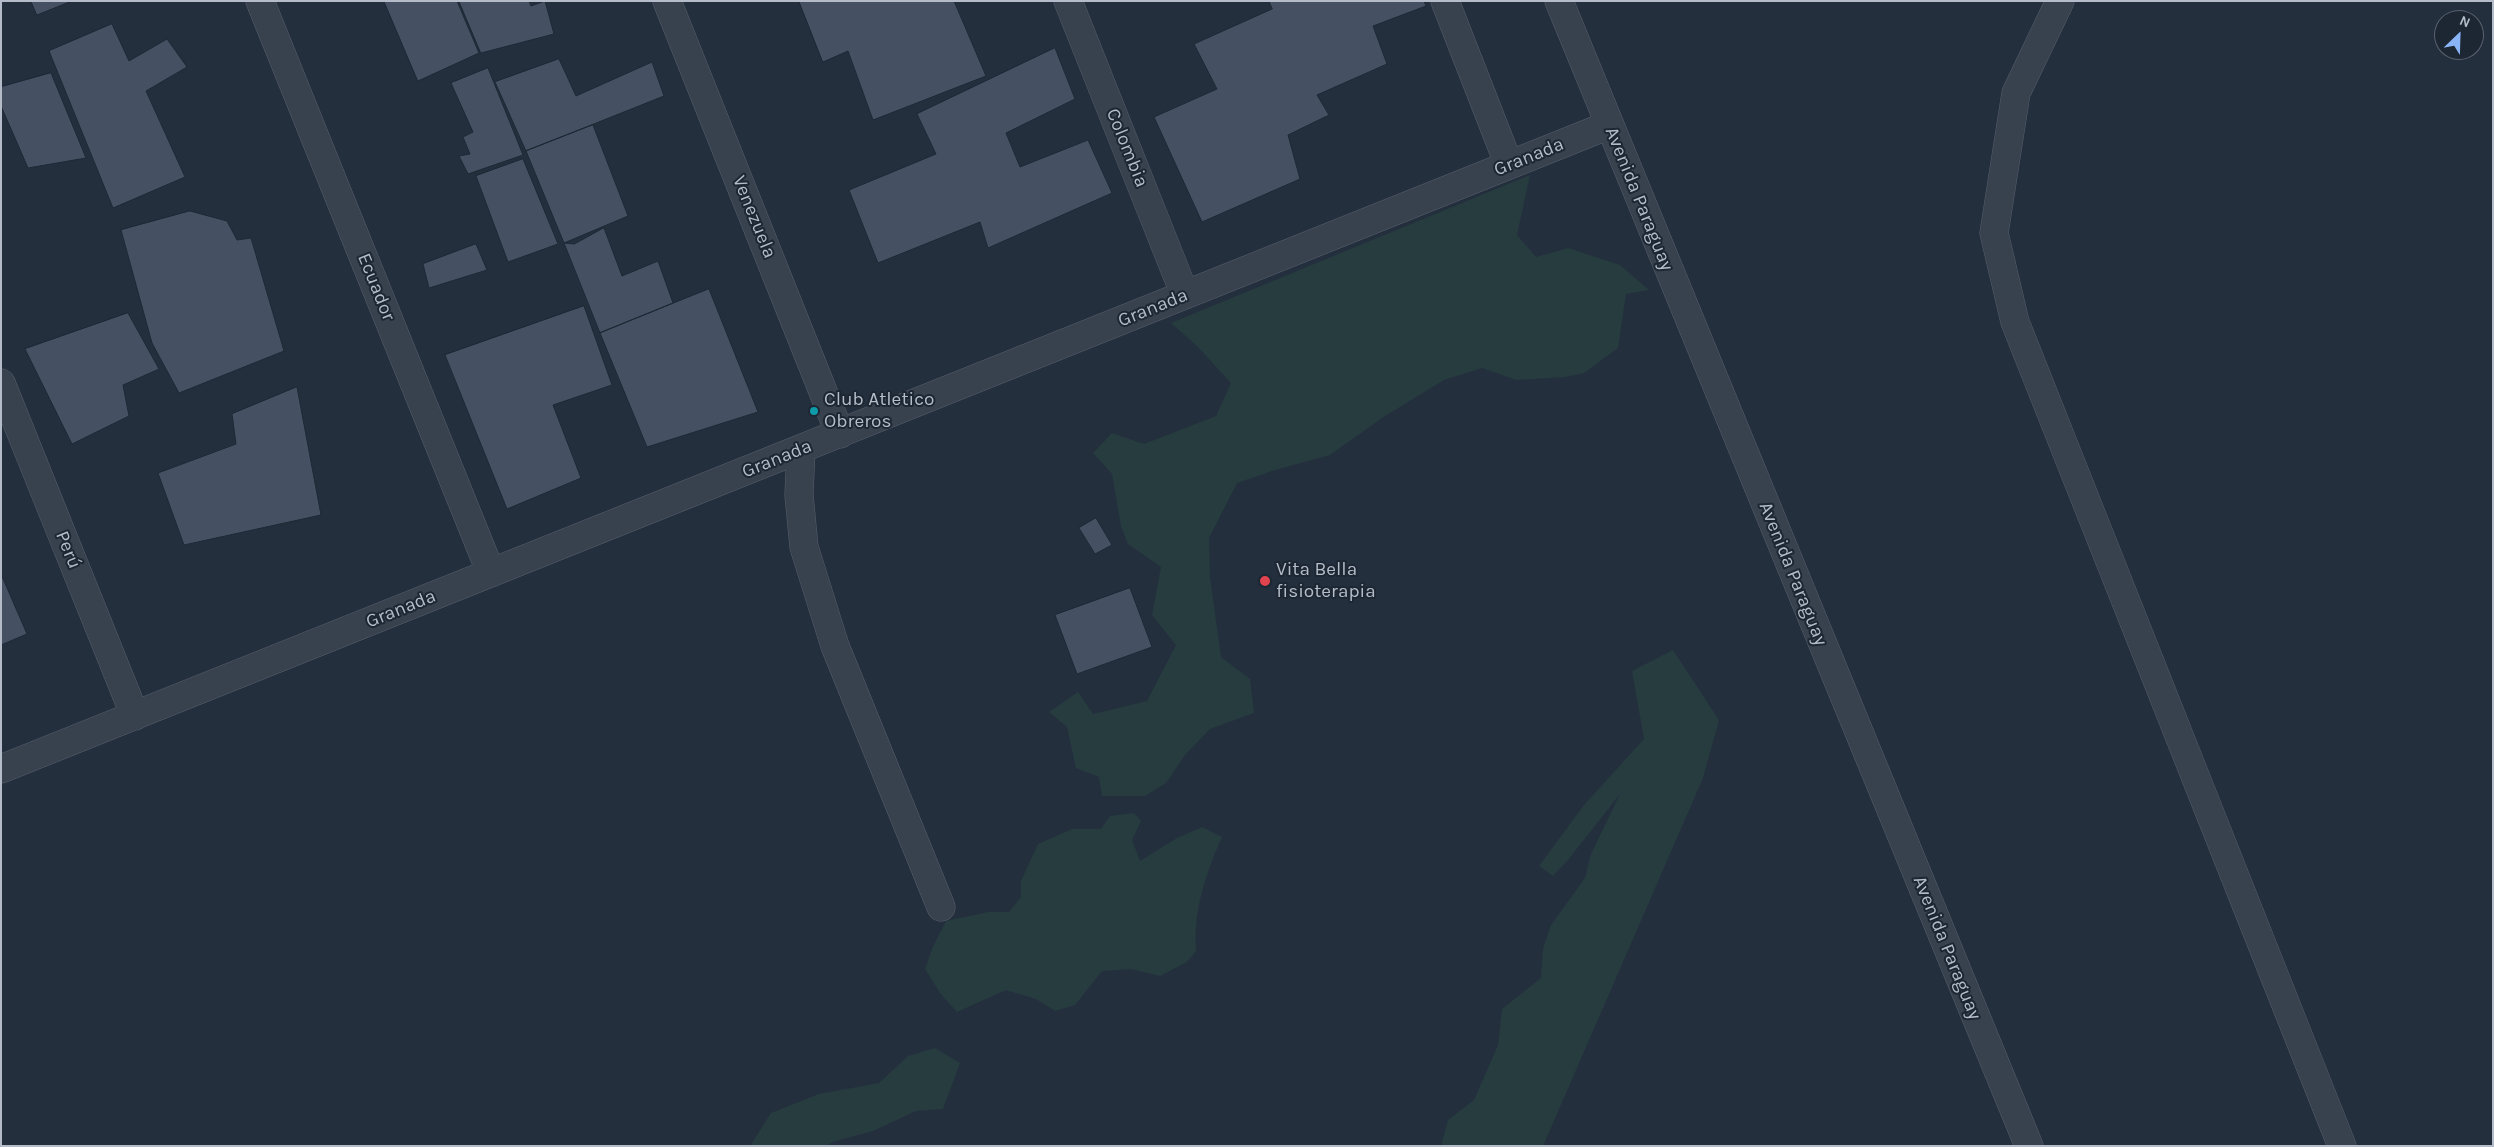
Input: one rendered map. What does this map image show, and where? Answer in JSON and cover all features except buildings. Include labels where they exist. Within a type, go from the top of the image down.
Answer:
[{"type":"street","name":"Ecuador","points":[[260,1],[491,573]]},
{"type":"street","name":"Venezuela","points":[[667,1],[840,434]]},
{"type":"street","name":"Colombia","points":[[1068,1],[1186,295]]},
{"type":"street","points":[[1445,1],[1509,165]]},
{"type":"street","name":"Avenida Paraguay","points":[[1559,1],[2029,1146]]},
{"type":"street","points":[[2060,1],[2016,93],[1994,233],[2015,322],[2342,1146]]},
{"type":"street","name":"Granada","points":[[1,770],[1609,125]]},
{"type":"street","name":"Perú","points":[[1,384],[135,716]]},
{"type":"street","points":[[801,449],[799,495],[804,547],[835,646],[942,907]]},
{"type":"green space","points":[[1530,175],[1517,235],[1536,257],[1568,248],[1620,265],[1649,290],[1626,294],[1618,348],[1584,373],[1565,377],[1516,380],[1482,368],[1444,380],[1382,418],[1330,455],[1237,483],[1209,538],[1210,577],[1221,657],[1250,679],[1254,713],[1210,729],[1185,755],[1166,783],[1145,796],[1102,796],[1099,777],[1076,768],[1067,727],[1049,712],[1078,692],[1093,714],[1147,701],[1176,645],[1152,615],[1161,567],[1128,544],[1121,526],[1112,474],[1093,453],[1112,433],[1144,444],[1216,416],[1231,383],[1197,346],[1171,323]]},
{"type":"green space","points":[[1673,650],[1719,720],[1703,778],[1543,1146],[1441,1146],[1448,1120],[1474,1100],[1498,1045],[1502,1009],[1541,978],[1543,949],[1551,925],[1585,878],[1591,854],[1620,794],[1553,876],[1539,866],[1584,805],[1644,739],[1632,671]]},
{"type":"green space","points":[[1134,813],[1141,821],[1132,840],[1140,861],[1177,838],[1202,827],[1222,837],[1202,892],[1197,921],[1196,951],[1187,962],[1160,976],[1131,969],[1102,971],[1075,1005],[1055,1011],[1036,999],[1006,990],[957,1012],[940,993],[925,969],[932,949],[946,921],[988,912],[1009,912],[1021,897],[1021,881],[1038,844],[1072,829],[1101,829],[1110,816]]},
{"type":"green space","points":[[935,1048],[960,1063],[943,1109],[916,1111],[873,1131],[832,1142],[827,1146],[750,1146],[771,1113],[819,1094],[879,1083],[908,1056]]},
{"type":"place","name":"Club Atletico Obreros","points":[[814,411]]},
{"type":"place","name":"Vita Bella fisioterapia","points":[[1265,581]]}]
